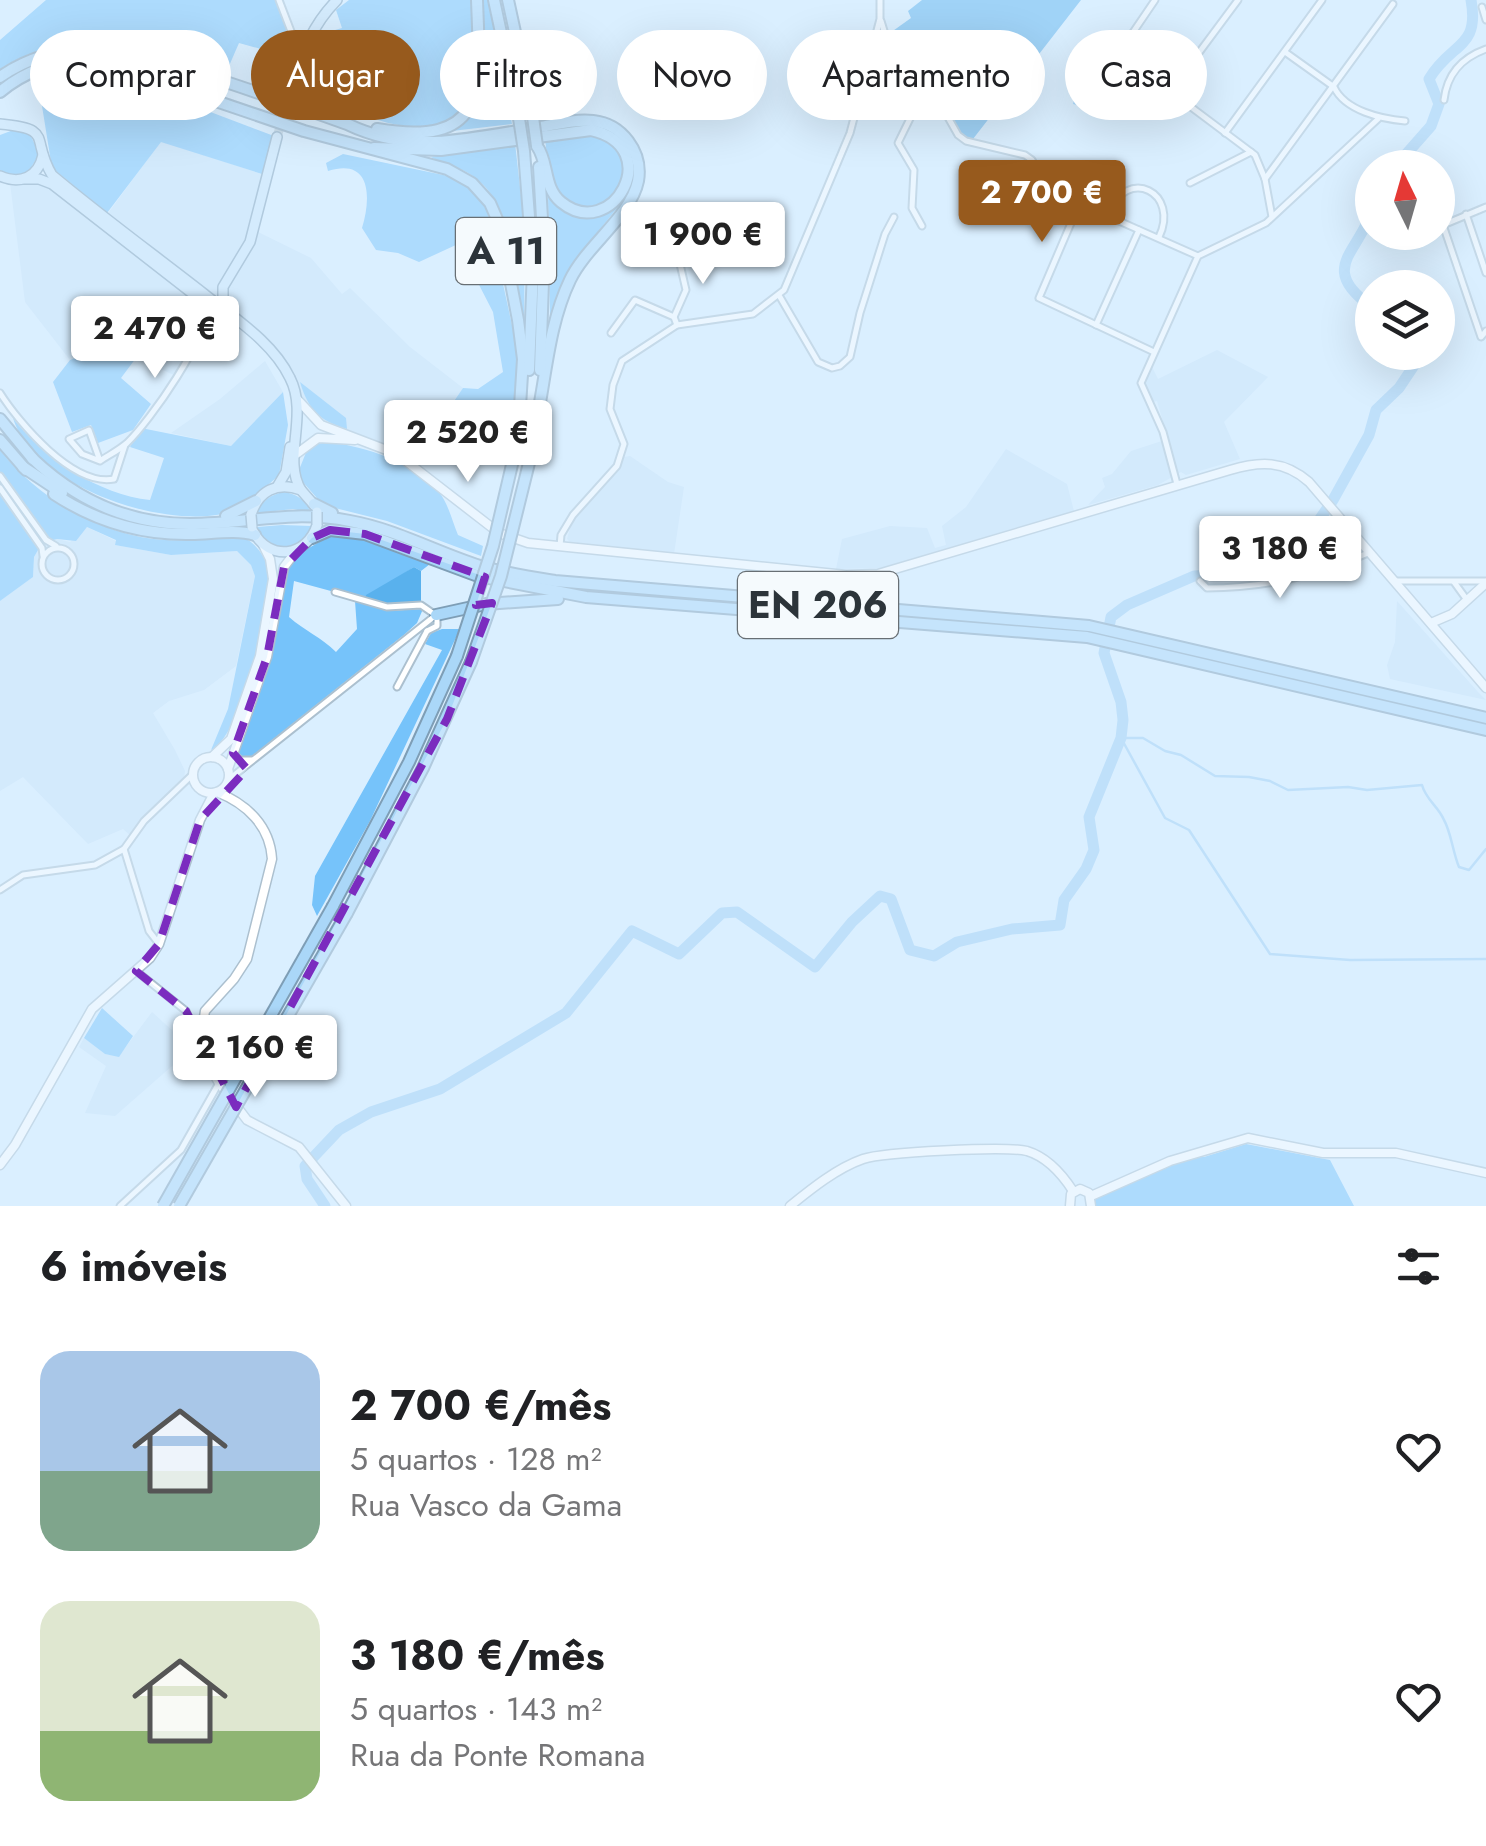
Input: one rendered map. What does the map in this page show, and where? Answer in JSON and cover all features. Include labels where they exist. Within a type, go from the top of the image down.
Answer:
[{"type":"highway","points":[[347,124],[418,135],[440,132],[460,121],[472,103],[477,82],[476,0]]},
{"type":"highway","name":"A 11","points":[[163,1206],[333,906],[409,762],[457,656],[494,546],[518,438],[528,371],[533,288],[524,152],[494,0]]},
{"type":"highway","name":"A 11","points":[[179,1206],[347,913],[423,768],[472,662],[501,576],[530,459],[544,300],[537,146],[508,0]]},
{"type":"highway","points":[[0,77],[29,60],[59,51],[111,48],[160,60],[370,135],[426,142],[593,121],[612,127],[632,146],[638,165],[635,192],[576,268],[565,291],[553,330],[534,428]]},
{"type":"highway","name":"A 11","points":[[0,92],[47,66],[76,61],[104,63],[304,131],[460,175],[482,192],[496,214],[504,240],[522,347],[518,438]]},
{"type":"highway","name":"A 11","points":[[368,148],[441,150],[591,130],[609,136],[624,150],[629,176],[623,193],[596,211],[575,210],[563,204],[550,187],[537,146]]},
{"type":"highway","points":[[0,418],[41,485],[66,501],[120,525],[164,533],[253,532]]},
{"type":"highway","points":[[0,440],[71,492],[133,518],[191,524],[280,514],[330,517],[378,528],[512,578]]},
{"type":"highway","points":[[28,462],[80,492],[134,512],[183,519],[220,517],[256,501]]},
{"type":"highway","name":"EN 206","points":[[315,508],[391,528],[512,578],[586,597],[1088,632]]},
{"type":"highway","name":"EN 206","points":[[312,538],[330,530],[365,534],[478,576],[1088,632],[1486,718]]},
{"type":"highway","points":[[432,614],[486,604],[586,597]]},
{"type":"highway","name":"EN 206","points":[[1125,638],[1486,730]]},
{"type":"main road","points":[[313,30],[337,0]]},
{"type":"main road","points":[[2,126],[24,125],[32,129],[42,143],[47,166],[57,178],[204,298]]},
{"type":"main road","points":[[204,298],[222,287],[250,242],[278,137]]},
{"type":"main road","points":[[24,179],[38,169],[44,152]]},
{"type":"main road","points":[[0,176],[16,180],[39,178],[52,184],[264,343],[293,384],[299,426],[294,474],[315,508],[317,525],[312,538],[290,556],[284,567],[267,657],[228,769],[228,781],[236,799],[265,831],[272,859],[247,958],[205,1011],[200,1042],[204,1058],[238,1110],[256,1128],[304,1152],[346,1206]]},
{"type":"main road","points":[[200,820],[198,762],[224,749],[231,739],[260,656],[273,579],[270,559],[253,532],[251,515],[256,501],[277,487],[288,464],[293,425],[292,399],[274,364],[224,313],[222,287]]},
{"type":"main road","points":[[297,398],[321,426],[396,454],[500,533],[528,544],[864,576],[1266,462],[1293,469],[1318,492],[1486,688]]},
{"type":"main road","points":[[295,455],[318,438],[369,441]]},
{"type":"main road","points":[[277,487],[301,490]]},
{"type":"main road","points":[[263,545],[281,552],[300,549]]},
{"type":"main road","points":[[1440,634],[1452,614],[1486,582]]},
{"type":"main road","points":[[1431,623],[1452,614]]},
{"type":"main road","points":[[212,757],[228,769]]},
{"type":"main road","points":[[0,1166],[92,1009],[136,972],[159,944],[200,820],[215,792],[228,781]]},
{"type":"main road","points":[[196,783],[236,799]]},
{"type":"main road","points":[[1073,1191],[1083,1190],[1091,1201],[1170,1161],[1248,1138],[1323,1153],[1396,1154],[1486,1173]]},
{"type":"main road","points":[[790,1206],[851,1164],[896,1153],[1002,1149],[1028,1152],[1049,1164],[1073,1191]]},
{"type":"main road","points":[[1070,1206],[1073,1191]]},
{"type":"street","points":[[279,0],[291,30]]},
{"type":"street","points":[[877,30],[880,0]]},
{"type":"street","points":[[1134,30],[1154,0]]},
{"type":"street","points":[[1207,42],[1238,0]]},
{"type":"street","points":[[1225,133],[1322,0]]},
{"type":"street","points":[[1266,179],[1393,4]]},
{"type":"street","points":[[1482,7],[1486,20]]},
{"type":"street","points":[[880,20],[886,30]]},
{"type":"street","points":[[1444,100],[1446,80],[1469,56],[1486,49]]},
{"type":"street","points":[[1285,52],[1334,87],[1337,95],[1378,119],[1405,121]]},
{"type":"street","points":[[1177,486],[1163,432],[1142,382],[1198,256],[1266,223],[1378,119]]},
{"type":"street","points":[[562,548],[561,535],[573,516],[623,454],[624,444],[610,408],[618,366],[678,325],[753,314],[780,296],[853,120]]},
{"type":"street","points":[[909,120],[898,143],[914,170],[912,208],[922,226]]},
{"type":"street","points":[[949,120],[966,142],[1025,154],[1049,190],[1198,256]]},
{"type":"street","points":[[1207,120],[1251,152],[1266,179],[1272,217]]},
{"type":"street","points":[[1190,183],[1251,152]]},
{"type":"street","points":[[1108,214],[1117,196],[1127,190],[1150,191],[1164,209],[1165,224],[1159,237]]},
{"type":"street","points":[[1080,202],[1039,298],[1154,352]]},
{"type":"street","points":[[1455,218],[1486,207]]},
{"type":"street","points":[[1466,214],[1486,272]]},
{"type":"street","points":[[780,296],[818,362],[832,368],[840,366],[850,357],[860,313],[894,217]]},
{"type":"street","points":[[1096,325],[1139,230]]},
{"type":"street","points":[[1450,250],[1481,337],[1486,331]]},
{"type":"street","points":[[674,316],[686,290],[677,251]]},
{"type":"street","points":[[100,461],[125,445],[167,394],[207,316],[204,298]]},
{"type":"street","points":[[611,333],[635,300],[674,316],[678,325]]},
{"type":"street","points":[[202,328],[211,318],[224,313]]},
{"type":"street","points":[[0,393],[25,429],[65,463],[90,476],[114,479],[125,445]]},
{"type":"street","points":[[89,430],[100,461],[82,454],[68,440],[89,430]]},
{"type":"street","points":[[0,476],[46,540],[70,553],[74,562],[66,578],[48,577],[42,569],[42,548],[0,488]]},
{"type":"street","points":[[43,558],[58,548]]},
{"type":"street","points":[[1200,581],[1207,588],[1257,587],[1301,578],[1369,553]]},
{"type":"street","points":[[1453,581],[1467,600]]},
{"type":"street","points":[[1393,582],[1486,582]]},
{"type":"street","points":[[335,592],[387,607],[420,606],[432,614],[397,687]]},
{"type":"street","points":[[228,781],[424,628]]},
{"type":"street","points":[[233,753],[240,760],[255,759]]},
{"type":"street","points":[[0,890],[22,875],[95,865],[124,849],[144,821],[182,786],[196,783]]},
{"type":"street","points":[[124,849],[149,931],[159,944]]},
{"type":"street","points":[[136,972],[186,1011],[200,1042]]},
{"type":"street","points":[[120,1206],[181,1150],[219,1083]]},
{"type":"highlighted area","points":[[330,530],[365,534],[485,577],[476,605],[492,603],[447,719],[236,1107],[186,1011],[136,971],[159,944],[200,820],[247,769],[233,753],[267,657],[284,567],[312,538]]},
{"type":"shaded area","points":[[46,0],[276,0],[288,30],[251,30],[251,46],[239,43],[231,61],[231,30],[30,30],[30,55],[0,69],[0,40]]},
{"type":"shaded area","points":[[349,0],[471,0],[473,30],[440,30],[440,120],[450,120],[430,127],[378,120],[420,120],[420,30],[335,30],[342,28],[336,10]]},
{"type":"shaded area","points":[[481,0],[489,0],[495,30],[482,30]]},
{"type":"shaded area","points":[[922,0],[1081,0],[1045,46],[1045,30],[894,30],[911,18],[908,11]]},
{"type":"shaded area","points":[[44,120],[231,120],[274,136],[262,174],[161,142],[107,213],[56,171]]},
{"type":"shaded area","points":[[463,120],[511,120],[512,124],[452,131]]},
{"type":"shaded area","points":[[953,120],[988,120],[973,139],[962,135]]},
{"type":"shaded area","points":[[16,129],[30,134],[39,154],[28,173],[12,176],[0,170],[0,135]]},
{"type":"shaded area","points":[[587,134],[610,141],[622,154],[625,169],[612,195],[586,208],[571,204],[558,192],[548,166],[545,138]]},
{"type":"shaded area","points":[[161,141],[262,174],[250,228],[311,258],[342,294],[350,288],[410,347],[463,388],[413,457],[330,427],[316,417],[299,398],[296,379],[267,344],[106,216]]},
{"type":"shaded area","points":[[515,143],[525,231],[524,330],[511,247],[499,208],[473,176],[431,157]]},
{"type":"shaded area","points":[[343,154],[448,176],[468,186],[487,210],[518,353],[506,451],[452,404],[463,388],[478,389],[503,372],[493,312],[458,244],[419,262],[398,253],[376,250],[362,228],[367,205],[365,183],[353,170],[328,171],[326,163]]},
{"type":"shaded area","points":[[38,181],[51,186],[211,314],[178,377],[122,351],[100,348],[70,360],[25,302],[10,183]]},
{"type":"shaded area","points":[[548,194],[567,210],[590,216],[606,212],[625,198],[574,262],[550,321]]},
{"type":"shaded area","points":[[100,348],[136,358],[121,378],[151,404],[133,430],[98,443],[91,425],[72,432],[53,382],[70,360]]},
{"type":"shaded area","points":[[1217,350],[1268,377],[1224,422],[1240,459],[1186,475],[1181,472],[1158,485],[1088,505],[1105,487],[1102,478],[1112,474],[1131,451],[1168,439],[1157,401],[1153,402],[1146,388],[1152,367],[1158,379]]},
{"type":"shaded area","points":[[265,361],[283,392],[231,446],[171,433],[220,399]]},
{"type":"shaded area","points":[[300,382],[346,418],[347,429],[316,413]]},
{"type":"shaded area","points":[[283,392],[288,425],[279,475],[235,510],[204,516],[139,509],[74,483],[26,443],[13,418],[40,447],[74,472],[112,491],[150,500],[164,458],[130,447],[141,428],[231,446]]},
{"type":"shaded area","points":[[330,442],[373,452],[403,464],[428,481],[441,495],[458,535],[483,546],[481,556],[387,521],[323,505],[302,481],[299,470],[307,450]]},
{"type":"shaded area","points":[[1006,449],[1067,484],[1074,511],[881,568],[836,569],[842,539],[890,526],[927,528],[935,548],[946,545],[942,526],[966,507]]},
{"type":"shaded area","points":[[0,450],[33,484],[96,523],[119,532],[166,540],[244,537],[262,554],[268,585],[254,666],[234,720],[211,750],[228,709],[255,576],[251,565],[237,551],[171,555],[115,545],[116,540],[87,527],[76,541],[57,539],[42,543],[34,557],[33,577],[0,601]]},
{"type":"shaded area","points":[[630,456],[668,482],[684,487],[674,554],[572,544],[567,539],[572,521],[624,457]]},
{"type":"shaded area","points":[[284,492],[300,498],[311,513],[293,509],[257,513],[268,499]]},
{"type":"shaded area","points":[[312,526],[300,541],[285,547],[270,542],[257,527]]},
{"type":"shaded area","points":[[87,527],[116,541],[115,545],[171,555],[237,551],[255,575],[236,666],[204,690],[169,701],[153,713],[185,771],[184,779],[141,818],[130,835],[123,829],[88,844],[23,777],[0,791],[0,601],[33,577],[34,557],[42,543],[57,539],[70,542]]},
{"type":"shaded area","points":[[337,534],[370,541],[430,564],[421,571],[414,567],[364,600],[294,581],[289,617],[336,652],[357,629],[355,601],[387,611],[423,609],[417,623],[405,634],[252,756],[243,757],[238,753],[239,746],[268,656],[285,571],[299,554]]},
{"type":"shaded area","points":[[414,567],[421,571],[421,603],[390,605],[365,600],[366,595]]},
{"type":"shaded area","points":[[1397,601],[1486,700],[1390,679],[1387,665],[1395,642]]},
{"type":"shaded area","points":[[460,629],[370,821],[317,916],[312,905],[315,876],[442,650],[425,644],[431,633]]},
{"type":"shaded area","points":[[102,1008],[133,1036],[119,1057],[105,1054],[84,1038]]},
{"type":"shaded area","points":[[152,1012],[186,1043],[188,1052],[115,1116],[85,1113],[106,1066],[79,1047],[84,1038],[105,1054],[119,1056]]},
{"type":"shaded area","points":[[1246,1144],[1330,1160],[1354,1206],[1093,1206],[1096,1197],[1116,1185],[1194,1156],[1204,1157]]},
{"type":"waterway","points":[[1410,150],[1431,126],[1439,104],[1429,79],[1462,44],[1471,28],[1471,0]]},
{"type":"waterway","points":[[1355,244],[1344,269],[1355,293]]},
{"type":"waterway","points":[[325,1206],[307,1179],[305,1166],[339,1130],[371,1112],[440,1089],[566,1013],[632,931],[679,954],[722,913],[737,912],[815,967],[852,922],[880,896],[891,899],[910,950],[934,956],[957,942],[1012,929],[1060,925],[1064,900],[1094,850],[1089,817],[1121,738],[1121,702],[1104,653],[1111,617],[1127,605],[1194,576],[1260,573],[1279,566],[1301,546],[1333,500],[1369,435],[1376,410],[1411,370]]},
{"type":"waterway","points":[[1121,738],[1165,818],[1189,830],[1270,954],[1350,960],[1486,959]]},
{"type":"waterway","points":[[1121,738],[1143,738],[1215,776],[1270,781],[1288,790],[1422,785],[1446,825],[1459,867],[1469,870],[1486,849]]},
{"type":"tunnel","points":[[277,137],[282,120]]}]
